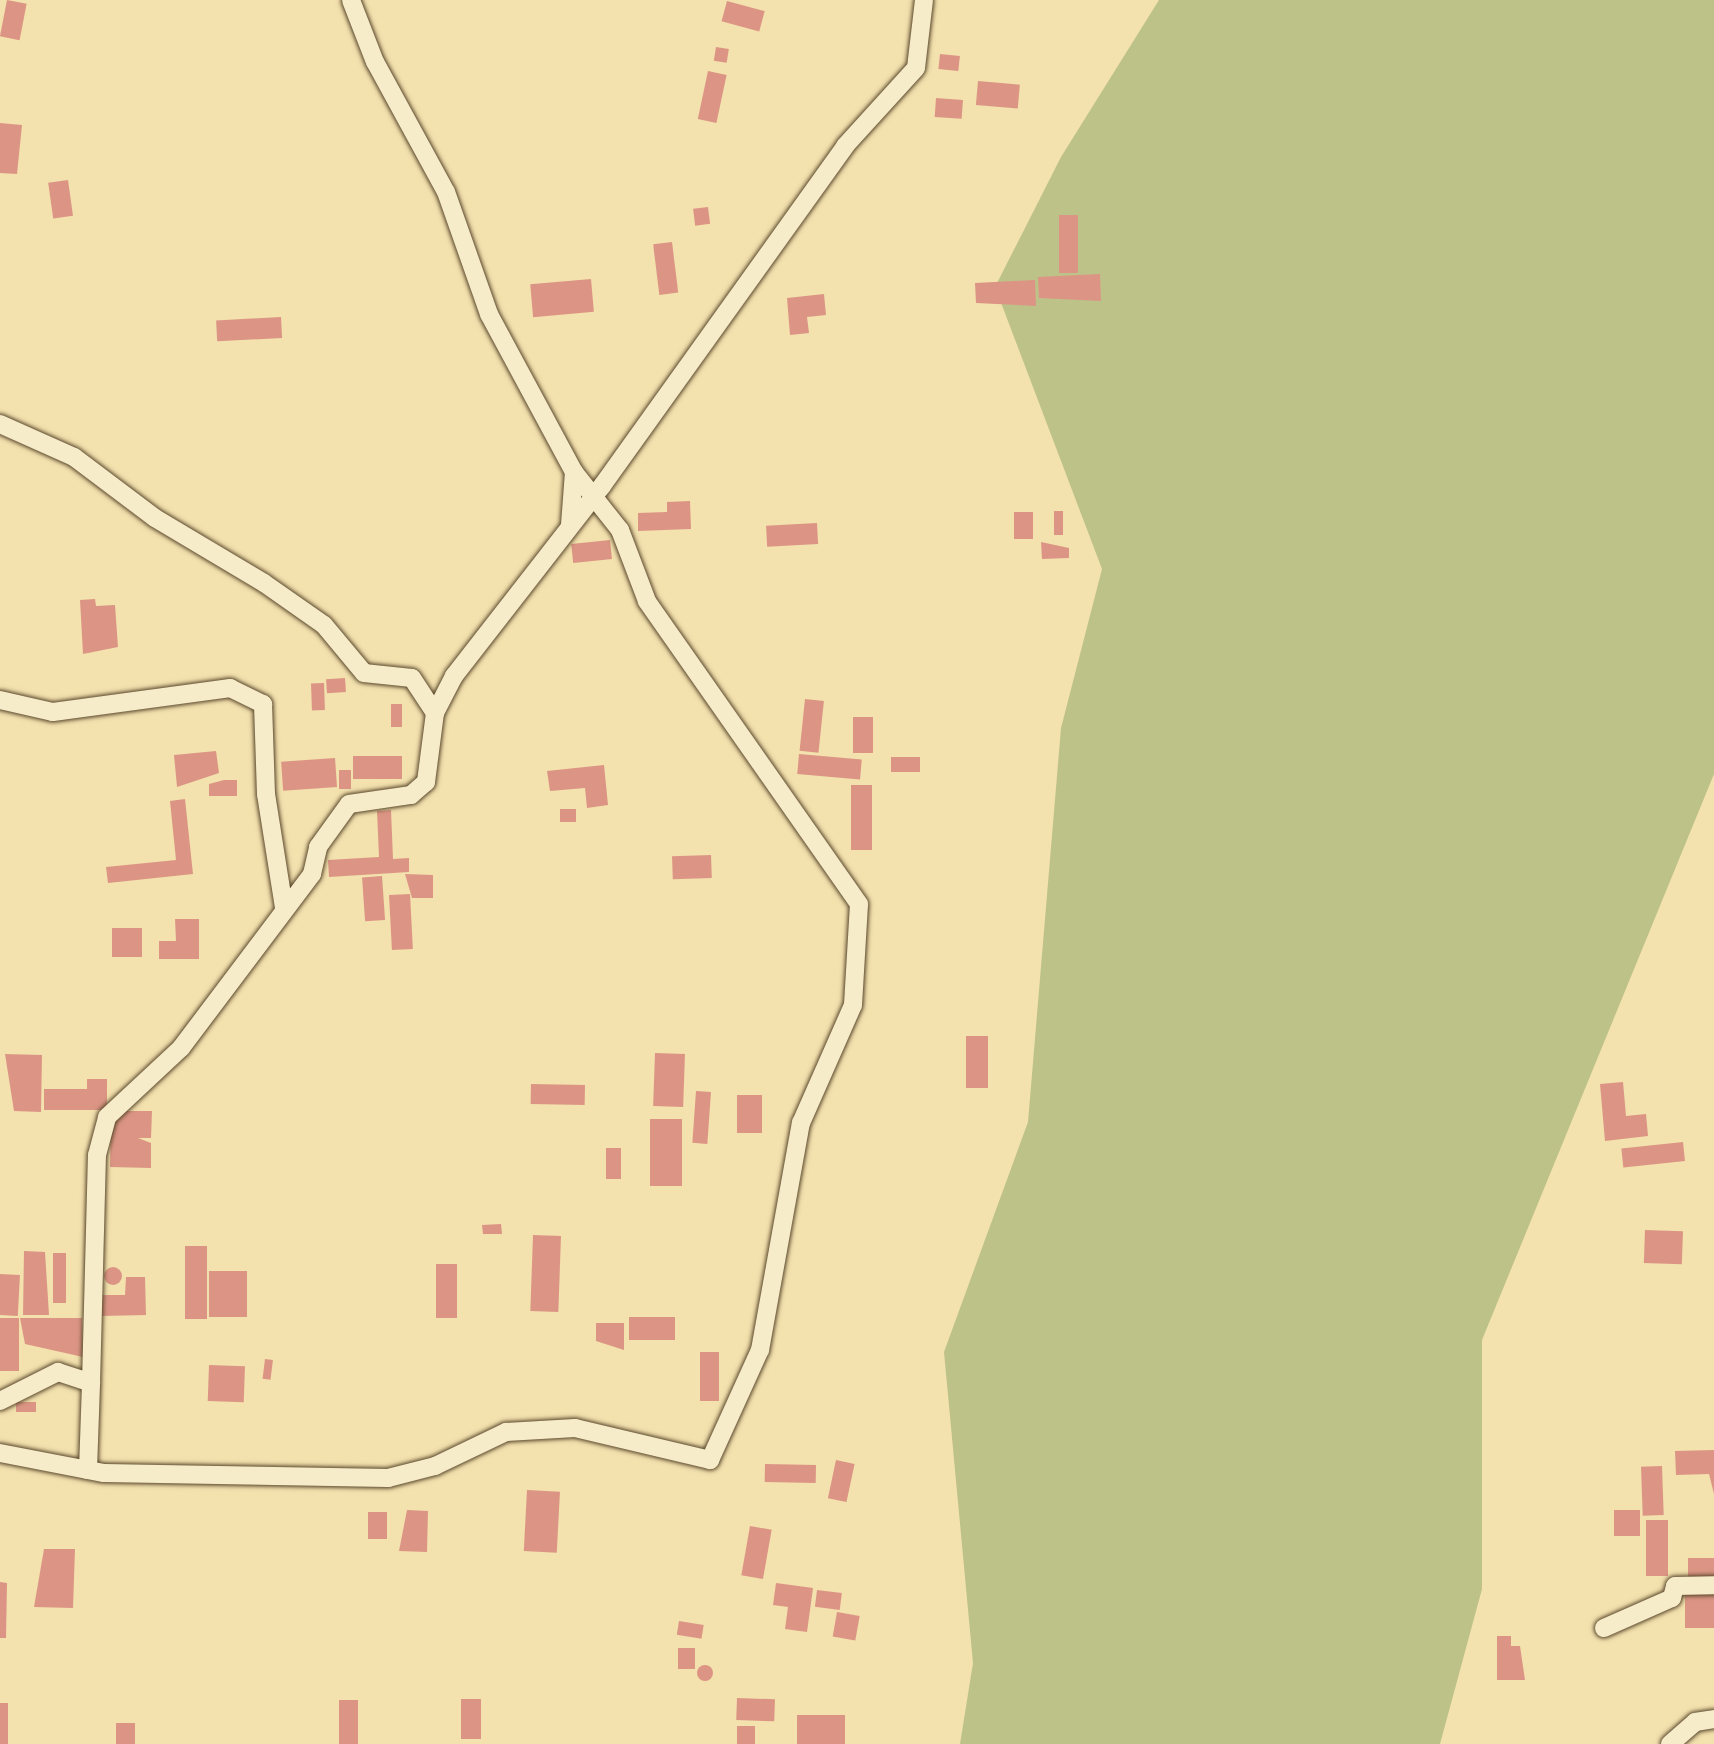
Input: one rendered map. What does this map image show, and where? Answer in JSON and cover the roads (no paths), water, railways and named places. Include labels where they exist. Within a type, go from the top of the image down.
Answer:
[{"type":"street","points":[[0,1453],[88,1470],[267,1481],[388,1478],[435,1466],[506,1432],[575,1428],[710,1460],[724,1441],[760,1350],[801,1123],[853,1005],[861,910],[697,681],[647,601],[620,530],[574,472],[489,314],[446,192],[375,62],[351,0]]},
{"type":"street","points":[[88,1470],[97,1155],[107,1117],[181,1048],[284,908],[349,804],[411,795],[426,782],[435,713],[460,666],[594,495],[845,146],[916,68],[924,0]]},
{"type":"street","points":[[0,424],[74,457],[155,518],[264,583],[324,625],[364,673],[412,678],[435,713]]},
{"type":"street","points":[[570,525],[574,472]]},
{"type":"street","points":[[0,700],[53,712],[230,688],[263,704],[266,794],[284,908]]},
{"type":"street","points":[[0,1401],[58,1372],[91,1383]]},
{"type":"street","points":[[1604,1628],[1672,1598],[1675,1586],[1714,1585]]},
{"type":"street","points":[[1670,1744],[1695,1722],[1714,1719]]}]
